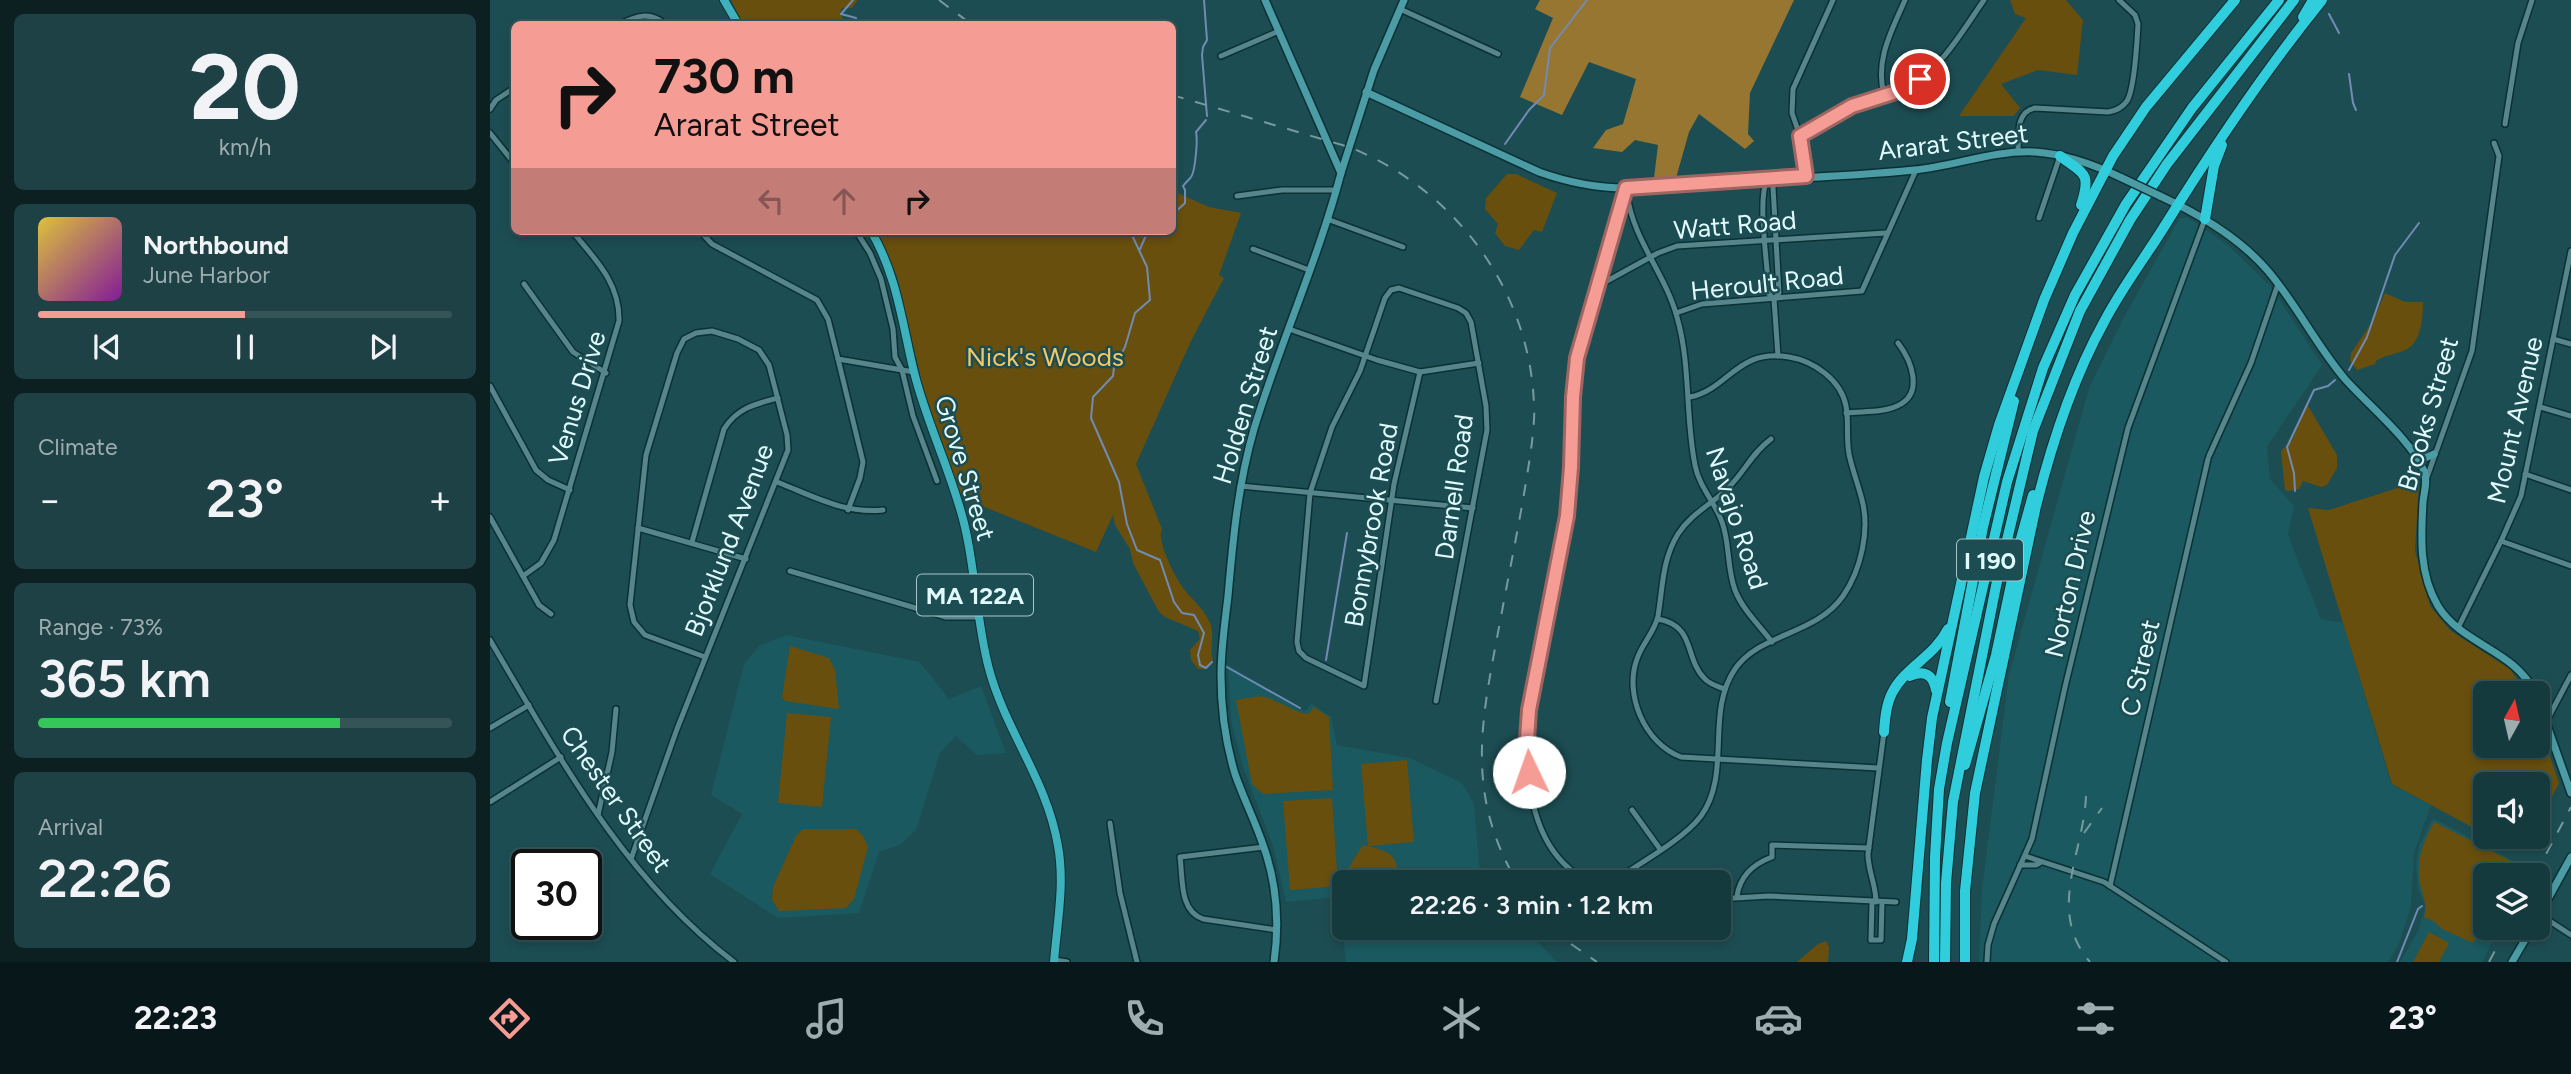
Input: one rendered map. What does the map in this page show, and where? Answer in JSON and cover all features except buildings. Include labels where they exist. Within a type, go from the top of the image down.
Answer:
[{"type":"highway","points":[[2225,15],[2235,0]]},
{"type":"highway","points":[[1907,962],[1912,939],[1929,741],[1937,696],[1991,454],[2044,300],[2071,237],[2123,139],[2141,113],[2241,0]]},
{"type":"highway","name":"I 190","points":[[1934,962],[1939,789],[1947,743],[2016,448],[2043,368],[2090,267],[2147,171],[2198,101],[2279,0]]},
{"type":"highway","name":"I 190","points":[[1945,962],[1946,883],[1953,802],[1973,697],[2033,431],[2063,352],[2105,262],[2142,200],[2294,0]]},
{"type":"highway","points":[[2295,33],[2313,0]]},
{"type":"highway","points":[[1953,802],[1959,793],[1996,655],[2030,505],[2077,378],[2105,319],[2238,111],[2322,0]]},
{"type":"highway","points":[[2205,219],[2217,154],[2234,125],[2238,111]]},
{"type":"highway","points":[[2060,156],[2077,166],[2084,176],[2085,193],[2071,237]]},
{"type":"highway","points":[[1947,743],[1947,724],[1957,660],[1983,527],[2013,404],[2044,300]]},
{"type":"highway","points":[[1965,962],[1965,891],[1975,793],[2036,506],[2055,435]]},
{"type":"highway","points":[[1884,732],[1889,698],[1900,681],[1938,646],[1955,612]]},
{"type":"highway","points":[[1900,681],[1915,673],[1926,673],[1934,681],[1937,696]]},
{"type":"main road","points":[[724,0],[736,21]]},
{"type":"main road","points":[[1265,0],[1341,173]]},
{"type":"main road","name":"Holden Street","points":[[1274,962],[1277,930],[1275,887],[1264,847],[1235,772],[1226,736],[1222,700],[1221,663],[1233,537],[1240,486],[1253,432],[1327,219],[1366,92],[1405,0]]},
{"type":"main road","name":"Ararat Street","points":[[1366,92],[1539,172],[1585,185],[1626,188],[1916,170],[1975,157],[2018,152],[2060,156],[2106,170],[2205,219],[2249,252],[2278,284],[2334,366],[2415,456],[2426,480]]},
{"type":"main road","points":[[1328,146],[1339,153],[1348,151]]},
{"type":"main road","name":"Grove Street","points":[[873,235],[893,277],[914,372],[928,419],[958,499],[967,535],[979,617],[992,680],[1044,791],[1055,826],[1061,886],[1054,961]]},
{"type":"main road","points":[[2415,456],[2425,458],[2434,454]]},
{"type":"main road","name":"Brooks Street","points":[[2426,480],[2421,535],[2424,569],[2437,603],[2458,628],[2513,664],[2528,681]]},
{"type":"main road","points":[[2550,737],[2571,793]]},
{"type":"main road","points":[[2550,895],[2571,857]]},
{"type":"main road","points":[[2512,962],[2525,940]]},
{"type":"street","points":[[1806,176],[1800,136],[1792,113],[1793,89],[1833,0]]},
{"type":"street","points":[[1884,95],[1880,64],[1887,40],[1905,0]]},
{"type":"street","points":[[1800,136],[1809,128],[1841,111],[1910,86],[1930,72],[1954,44],[1984,0]]},
{"type":"street","points":[[2018,152],[2021,117],[2028,110],[2108,112],[2118,109],[2126,102],[2131,89],[2138,24],[2135,15],[2119,0]]},
{"type":"street","points":[[2505,124],[2518,43],[2532,0]]},
{"type":"street","points":[[1400,9],[1498,54]]},
{"type":"street","points":[[626,21],[646,15],[661,21]]},
{"type":"street","points":[[1221,56],[1279,31]]},
{"type":"street","points":[[490,109],[499,98],[511,90]]},
{"type":"street","points":[[490,134],[511,159]]},
{"type":"street","name":"Brooks Street","points":[[2426,480],[2472,351],[2499,156],[2494,143]]},
{"type":"street","points":[[2039,218],[2060,156]]},
{"type":"street","points":[[1886,233],[1916,170]]},
{"type":"street","points":[[1767,178],[1773,187],[1779,293],[1774,299]]},
{"type":"street","points":[[1767,178],[1763,188],[1765,240],[1769,294],[1774,299],[1778,356]]},
{"type":"street","points":[[1572,870],[1562,863],[1543,831],[1531,786],[1527,740],[1532,691],[1567,516],[1577,358],[1626,188]]},
{"type":"street","name":"Navajo Road","points":[[1626,188],[1632,220],[1676,313],[1686,352],[1698,477],[1725,529],[1734,588],[1772,642]]},
{"type":"street","points":[[1237,196],[1282,190],[1336,190]]},
{"type":"street","points":[[1327,219],[1403,247]]},
{"type":"street","name":"Norton Drive","points":[[1987,962],[1994,924],[2025,856],[2036,822],[2065,687],[2128,428],[2205,219]]},
{"type":"street","name":"Watt Road","points":[[1596,287],[1662,251],[1677,246],[1886,233]]},
{"type":"street","name":"Heroult Road","points":[[1676,313],[1702,304],[1862,291],[1886,233]]},
{"type":"street","name":"Venus Drive","points":[[523,576],[541,563],[554,540],[618,333],[618,296],[608,275],[575,235]]},
{"type":"street","points":[[704,235],[712,244],[817,300],[827,315],[862,458],[860,478],[848,510]]},
{"type":"street","points":[[859,235],[881,279],[893,329],[895,357],[902,370],[913,416],[937,481]]},
{"type":"street","points":[[1253,249],[1309,270]]},
{"type":"street","name":"Mount Avenue","points":[[2458,628],[2515,512],[2540,407],[2571,251]]},
{"type":"street","points":[[524,284],[573,352],[606,373]]},
{"type":"street","name":"C Street","points":[[2110,886],[2209,457],[2251,363],[2278,284]]},
{"type":"street","name":"Darnell Road","points":[[1365,356],[1384,300],[1391,290],[1399,288],[1458,308],[1468,316],[1479,363],[1487,426],[1474,508],[1436,701]]},
{"type":"street","points":[[1289,329],[1420,372],[1479,363]]},
{"type":"street","name":"Bjorklund Avenue","points":[[631,859],[677,729],[788,450],[778,398],[769,365],[762,353],[755,347],[712,331],[696,332],[684,339],[677,353],[646,455],[630,605],[634,622],[647,636],[705,657]]},
{"type":"street","points":[[2553,339],[2571,344]]},
{"type":"street","points":[[1846,413],[1892,408],[1905,402],[1914,375],[1906,353],[1898,343]]},
{"type":"street","points":[[1310,493],[1332,427],[1354,385],[1365,356]]},
{"type":"street","points":[[1629,870],[1692,826],[1703,812],[1714,788],[1724,689],[1741,661],[1755,650],[1812,624],[1829,613],[1847,590],[1863,545],[1863,500],[1848,449],[1846,413],[1839,390],[1823,372],[1802,360],[1778,356],[1762,357],[1740,366],[1708,391],[1690,397]]},
{"type":"street","points":[[838,359],[914,372]]},
{"type":"street","name":"Bonnybrook Road","points":[[1310,493],[1297,645],[1306,658],[1364,686],[1391,500],[1420,372]]},
{"type":"street","points":[[490,386],[536,470],[548,480],[570,490]]},
{"type":"street","points":[[691,542],[724,429],[745,408],[778,398]]},
{"type":"street","points":[[2540,407],[2571,416]]},
{"type":"street","points":[[1771,439],[1754,453],[1730,486],[1686,523],[1668,552],[1658,619],[1634,669],[1633,690],[1637,708],[1655,737],[1672,753],[1685,758],[1878,768]]},
{"type":"street","points":[[2525,474],[2571,490]]},
{"type":"street","points":[[776,482],[848,510],[883,510]]},
{"type":"street","points":[[1240,486],[1474,508]]},
{"type":"street","points":[[490,517],[539,605],[551,614]]},
{"type":"street","points":[[638,528],[746,559]]},
{"type":"street","points":[[2501,541],[2571,566]]},
{"type":"street","points":[[790,571],[946,617],[979,617]]},
{"type":"street","points":[[1658,619],[1678,628],[1687,639],[1701,676],[1712,685],[1724,689]]},
{"type":"street","name":"Chester Street","points":[[490,640],[598,815],[631,859],[666,900],[733,962]]},
{"type":"street","points":[[2550,715],[2571,675]]},
{"type":"street","points":[[490,728],[529,705]]},
{"type":"street","points":[[598,815],[612,751],[616,709]]},
{"type":"street","points":[[1876,902],[1871,940],[1881,940],[1875,884],[1868,863],[1884,732]]},
{"type":"street","points":[[490,802],[561,757]]},
{"type":"street","points":[[1632,810],[1660,849]]},
{"type":"street","points":[[1110,823],[1120,893],[1137,962]]},
{"type":"street","points":[[1737,896],[1741,882],[1749,870],[1772,857],[1772,845],[1869,848]]},
{"type":"street","points":[[1264,847],[1180,857],[1186,904],[1190,911],[1203,919],[1277,930]]},
{"type":"street","points":[[2025,856],[2076,871],[2110,886],[2226,962]]},
{"type":"street","points":[[2021,864],[2036,865],[2041,862]]},
{"type":"street","points":[[1731,897],[1769,896],[1896,902]]},
{"type":"street","points":[[2550,923],[2571,935]]},
{"type":"street","points":[[1054,961],[1067,962]]},
{"type":"shaded area","points":[[1540,0],[1794,0],[1750,93],[1748,134],[1754,141],[1745,149],[1699,114],[1689,132],[1676,178],[1654,178],[1658,145],[1635,140],[1622,152],[1593,148],[1606,130],[1623,124],[1636,79],[1589,62],[1562,115],[1520,97],[1553,18],[1535,9]]},
{"type":"shaded area","points":[[2187,217],[2229,246],[2271,287],[2322,365],[2267,447],[2270,479],[2294,506],[2288,535],[2321,619],[2343,623],[2391,784],[2431,805],[2414,853],[2411,907],[2398,946],[2388,962],[1979,962],[1982,889],[2009,675],[2089,388],[2124,317],[2180,218]]},
{"type":"shaded area","points":[[786,635],[920,662],[949,699],[981,686],[1006,753],[977,755],[956,736],[940,753],[916,830],[900,845],[879,852],[859,913],[778,918],[710,874],[742,814],[711,795],[744,664],[759,646]]},
{"type":"shaded area","points":[[1228,665],[1305,711],[1311,703],[1331,717],[1337,745],[1410,758],[1462,783],[1474,804],[1479,865],[1483,870],[1332,870],[1332,898],[1286,902],[1273,846],[1243,767],[1231,721]]},
{"type":"shaded area","points":[[2433,818],[2473,840],[2473,849],[2491,849],[2517,863],[2473,863],[2473,940],[2493,940],[2482,962],[2400,962],[2418,931],[2426,906],[2418,889],[2416,864],[2419,846]]},
{"type":"shaded area","points":[[1344,940],[1536,940],[1557,962],[1346,962]]},
{"type":"green space","points":[[731,0],[857,0],[852,8],[842,8],[840,13],[848,21],[742,21]]},
{"type":"green space","points":[[2010,0],[2066,0],[2083,20],[2077,75],[2038,70],[2001,84],[2020,108],[2014,116],[1959,116],[2026,18],[2015,14]]},
{"type":"green space","points":[[1507,174],[1516,174],[1557,193],[1542,232],[1534,230],[1519,250],[1505,246],[1495,233],[1498,224],[1485,209],[1486,198]]},
{"type":"green space","name":"Nick's Woods","points":[[1176,192],[1209,207],[1241,213],[1219,275],[1224,278],[1191,341],[1136,464],[1162,529],[1162,542],[1171,567],[1183,588],[1210,623],[1213,660],[1206,669],[1198,669],[1191,660],[1190,650],[1200,639],[1198,631],[1159,612],[1133,563],[1130,549],[1115,525],[1113,515],[1096,552],[962,498],[925,396],[897,276],[879,235],[1176,235]]},
{"type":"green space","points":[[2385,293],[2405,302],[2423,302],[2420,331],[2409,348],[2357,370],[2350,361],[2351,353],[2372,322]]},
{"type":"green space","points":[[2307,404],[2337,455],[2337,468],[2327,485],[2321,487],[2303,481],[2299,489],[2288,491],[2285,490],[2281,451],[2292,440]]},
{"type":"green space","points":[[2419,481],[2415,551],[2430,606],[2451,631],[2510,669],[2518,681],[2473,681],[2473,758],[2550,757],[2559,783],[2550,801],[2550,772],[2473,772],[2473,828],[2392,784],[2308,508],[2329,510]]},
{"type":"green space","points":[[790,646],[829,658],[835,670],[839,709],[785,701],[782,697]]},
{"type":"green space","points":[[1260,696],[1308,714],[1314,707],[1329,717],[1333,790],[1263,794],[1252,784],[1236,700]]},
{"type":"green space","points":[[787,713],[831,717],[822,807],[778,803]]},
{"type":"green space","points":[[1407,760],[1414,842],[1369,846],[1392,856],[1397,870],[1348,870],[1362,846],[1368,846],[1361,764]]},
{"type":"green space","points":[[1332,798],[1337,870],[1332,870],[1332,886],[1290,890],[1283,801]]},
{"type":"green space","points":[[2434,822],[2473,842],[2473,849],[2487,849],[2511,861],[2512,863],[2473,863],[2473,943],[2442,929],[2424,917],[2425,904],[2419,867],[2424,844]]},
{"type":"green space","points":[[803,829],[856,829],[863,836],[868,847],[854,899],[846,908],[779,911],[772,900],[773,887],[796,836]]},
{"type":"green space","points":[[2429,932],[2449,943],[2439,962],[2413,962]]},
{"type":"green space","points":[[1826,941],[1829,947],[1828,962],[1797,962],[1818,944]]},
{"type":"waterway","points":[[853,0],[841,14],[856,18],[856,21]]},
{"type":"waterway","points":[[1204,0],[1207,40],[1202,55],[1207,116]]},
{"type":"waterway","points":[[1505,144],[1529,110],[1544,95],[1550,48],[1587,0]]},
{"type":"waterway","points":[[2329,14],[2339,33]]},
{"type":"waterway","points":[[2349,74],[2356,110]]},
{"type":"waterway","points":[[1176,211],[1185,203],[1183,186],[1194,169],[1196,132],[1206,120]]},
{"type":"waterway","points":[[2349,370],[2367,337],[2395,255],[2419,223]]},
{"type":"waterway","points":[[1132,235],[1147,267],[1150,300],[1135,313],[1113,376],[1093,397],[1091,418],[1119,482],[1127,524],[1137,550],[1160,560],[1174,602],[1182,613],[1194,615],[1204,633],[1198,655],[1200,665],[1206,668],[1212,662]]},
{"type":"waterway","points":[[1140,249],[1146,235]]},
{"type":"waterway","points":[[2295,491],[2294,473],[2287,447],[2314,390],[2328,386],[2335,380]]},
{"type":"waterway","points":[[1326,660],[1347,533]]},
{"type":"waterway","points":[[1225,666],[1300,708]]},
{"type":"waterway","points":[[2397,962],[2418,909],[2422,906]]},
{"type":"railway","points":[[939,0],[967,21]]},
{"type":"railway","points":[[1176,96],[1349,147],[1387,165],[1422,189],[1453,217],[1480,249],[1502,284],[1518,322],[1529,363],[1534,405],[1525,487],[1483,723],[1482,754],[1489,817],[1511,870]]},
{"type":"railway","points":[[2086,796],[2069,902],[2077,943],[2090,962]]},
{"type":"railway","points":[[2541,863],[2571,807]]},
{"type":"railway","points":[[2084,833],[2102,808]]},
{"type":"railway","points":[[1566,940],[1597,962]]},
{"type":"railway","points":[[2489,962],[2501,940]]},
{"type":"route","points":[[1529,772],[1529,710],[1567,510],[1577,358],[1626,188],[1806,176],[1800,136],[1809,128],[1852,106],[1899,91],[1920,79]]}]
